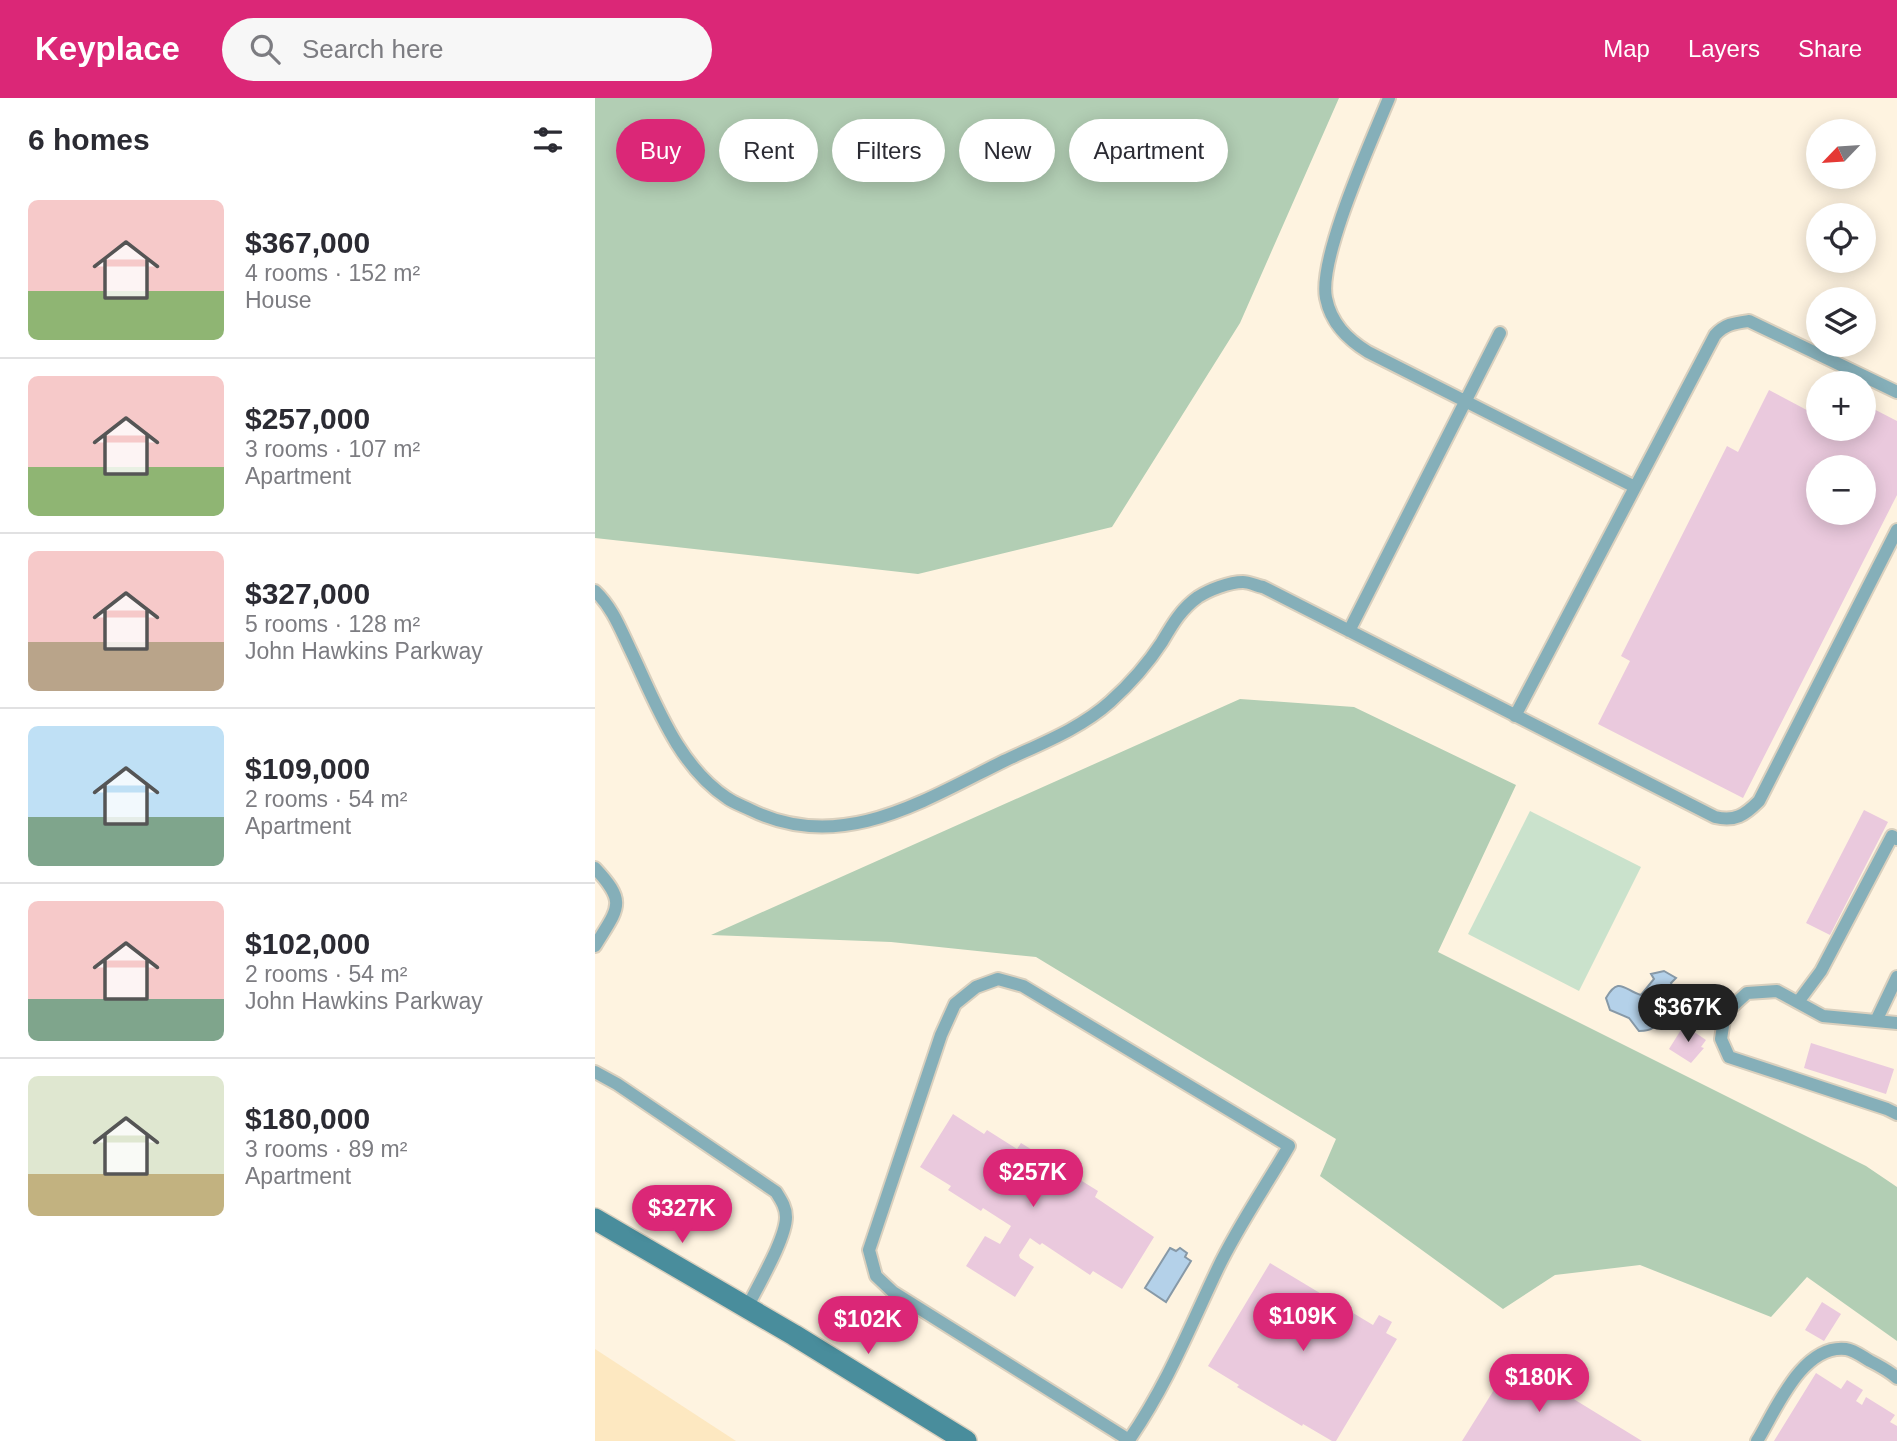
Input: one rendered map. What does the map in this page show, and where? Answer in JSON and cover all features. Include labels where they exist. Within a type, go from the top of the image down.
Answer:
[{"type":"main road","points":[[595,1219],[966,1441]]},
{"type":"lane","points":[[1389,98],[1345,209],[1324,283],[1326,299],[1340,329],[1352,342],[1635,487]]},
{"type":"lane","points":[[1515,716],[1721,328],[1732,323],[1749,321],[1897,392]]},
{"type":"lane","points":[[1349,631],[1500,333]]},
{"type":"lane","points":[[595,590],[614,615],[675,741],[698,773],[727,798],[761,815],[790,824],[826,828],[871,821],[909,808],[1076,726],[1108,705],[1136,679],[1186,606],[1201,595],[1244,582],[1263,587],[1715,817],[1727,820],[1737,819],[1759,800],[1897,530]]},
{"type":"lane","points":[[1798,1002],[1821,971],[1892,836],[1897,839]]},
{"type":"lane","points":[[595,868],[613,886],[618,899],[614,915],[595,946]]},
{"type":"lane","points":[[1876,1021],[1897,978]]},
{"type":"lane","points":[[998,979],[1023,986],[1289,1146],[1219,1265],[1192,1328],[1153,1405],[1129,1440],[893,1292],[876,1276],[872,1263],[869,1250],[941,1035],[955,1004],[976,987],[998,979]]},
{"type":"lane","points":[[1897,1023],[1823,1016],[1777,991],[1747,993],[1725,1013],[1721,1039],[1729,1057],[1897,1114]]},
{"type":"lane","points":[[595,1072],[617,1084],[776,1192],[783,1202],[786,1218],[780,1240],[747,1308]]},
{"type":"lane","points":[[1757,1441],[1799,1372],[1811,1358],[1829,1350],[1848,1349],[1897,1378]]},
{"type":"shaded area","points":[[595,1349],[736,1441],[595,1441]]},
{"type":"green space","points":[[595,98],[1339,98],[1240,323],[1112,527],[918,574],[595,538]]},
{"type":"green space","points":[[1240,699],[1354,707],[1516,785],[1438,952],[1866,1166],[1897,1187],[1897,1341],[1807,1277],[1771,1317],[1640,1265],[1555,1275],[1503,1309],[1320,1176],[1336,1139],[1036,957],[891,942],[711,935]]},
{"type":"green space","points":[[1530,811],[1641,867],[1579,991],[1468,934]]},
{"type":"water","points":[[1664,971],[1676,978],[1671,983],[1674,995],[1661,1009],[1653,1027],[1639,1031],[1629,1018],[1610,1010],[1606,998],[1615,987],[1622,986],[1641,995],[1654,979],[1651,974]]},
{"type":"water","points":[[1170,1248],[1176,1251],[1180,1248],[1187,1253],[1185,1257],[1191,1261],[1166,1302],[1145,1288]]},
{"type":"building","points":[[1769,390],[1806,410],[1806,441],[1876,441],[1876,410],[1897,421],[1897,495],[1743,798],[1598,724],[1630,661],[1621,656],[1727,446],[1738,452]]},
{"type":"building","points":[[1864,810],[1888,822],[1830,935],[1806,923]]},
{"type":"building","points":[[1684,1025],[1706,1040],[1701,1047],[1704,1048],[1691,1063],[1669,1049]]},
{"type":"building","points":[[1811,1043],[1894,1069],[1886,1094],[1804,1068]]},
{"type":"building","points":[[953,1114],[984,1134],[987,1130],[1017,1149],[1021,1143],[1098,1191],[1095,1197],[1154,1237],[1122,1289],[1093,1271],[1090,1275],[1030,1238],[1019,1255],[1034,1267],[1015,1297],[966,1266],[985,1236],[1000,1244],[1011,1226],[948,1190],[951,1186],[920,1167]]},
{"type":"building","points":[[1270,1263],[1373,1325],[1379,1315],[1392,1322],[1386,1333],[1397,1339],[1336,1441],[1303,1424],[1302,1426],[1208,1366]]},
{"type":"building","points":[[1822,1302],[1841,1314],[1824,1341],[1805,1330]]},
{"type":"building","points":[[1512,1361],[1642,1441],[1462,1441]]},
{"type":"building","points":[[1816,1373],[1841,1389],[1847,1380],[1863,1390],[1856,1401],[1862,1405],[1866,1397],[1895,1415],[1890,1422],[1897,1426],[1897,1441],[1774,1441]]}]
